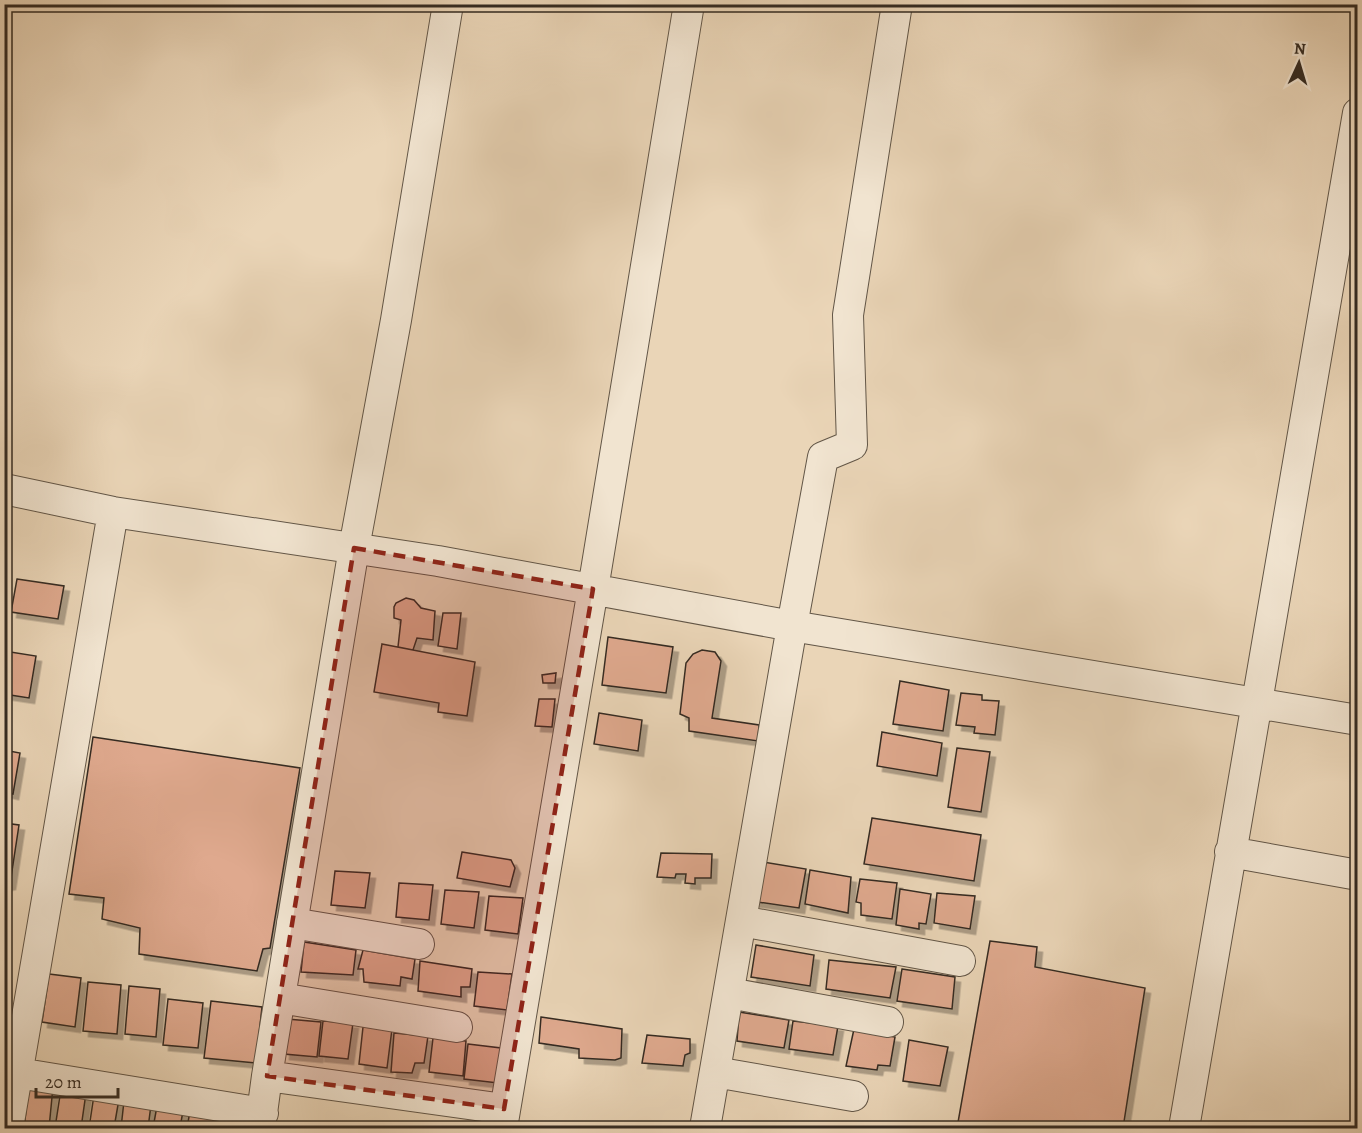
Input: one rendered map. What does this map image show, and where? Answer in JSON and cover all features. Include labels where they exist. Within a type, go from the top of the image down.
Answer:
[{"type":"street","points":[[18,1073],[262,1121],[267,1076],[354,548],[396,320],[448,4]]},
{"type":"street","points":[[267,1076],[503,1119],[689,4]]},
{"type":"street","points":[[705,1128],[823,457],[852,445],[848,315],[897,4]]},
{"type":"street","points":[[1184,1128],[1358,113]]},
{"type":"street","points":[[4,489],[113,512],[438,561],[792,626],[1358,720]]},
{"type":"street","points":[[8,1128],[113,512]]},
{"type":"street","points":[[1230,852],[1358,874]]},
{"type":"street","points":[[741,921],[960,961]]},
{"type":"street","points":[[292,923],[419,944]]},
{"type":"street","points":[[729,993],[888,1022]]},
{"type":"street","points":[[280,998],[457,1027]]},
{"type":"street","points":[[715,1072],[853,1096]]},
{"type":"highlighted area","points":[[354,548],[593,589],[504,1109],[267,1076]]},
{"type":"building","points":[[17,579],[64,586],[58,619],[11,612]]},
{"type":"building","points":[[406,598],[414,600],[421,608],[435,611],[433,640],[417,638],[413,650],[398,647],[401,620],[394,618],[396,603]]},
{"type":"building","points":[[443,613],[461,613],[457,649],[438,646]]},
{"type":"building","points":[[608,637],[673,647],[666,693],[602,685]]},
{"type":"building","points":[[382,644],[475,662],[467,716],[438,712],[439,703],[374,692]]},
{"type":"building","points":[[702,650],[715,652],[721,661],[712,718],[759,725],[758,741],[689,731],[689,718],[680,714],[686,663],[693,654]]},
{"type":"building","points":[[4,651],[36,656],[29,698],[4,694]]},
{"type":"building","points":[[556,673],[555,683],[543,683],[542,675]]},
{"type":"building","points":[[900,681],[949,690],[943,731],[893,724]]},
{"type":"building","points":[[961,693],[982,695],[982,700],[999,701],[995,735],[974,733],[975,727],[956,725]]},
{"type":"building","points":[[539,699],[555,699],[552,727],[535,726]]},
{"type":"building","points":[[599,713],[642,720],[638,751],[594,744]]},
{"type":"building","points":[[882,732],[942,743],[937,776],[877,766]]},
{"type":"building","points":[[93,737],[300,768],[270,948],[263,949],[257,971],[139,954],[140,928],[102,919],[104,898],[69,894]]},
{"type":"building","points":[[957,748],[990,752],[981,812],[948,807]]},
{"type":"building","points":[[4,750],[20,753],[13,794],[4,792]]},
{"type":"building","points":[[872,818],[981,835],[974,881],[864,864]]},
{"type":"building","points":[[4,823],[19,825],[10,884],[4,885]]},
{"type":"building","points":[[462,852],[511,860],[515,868],[510,887],[457,878]]},
{"type":"building","points":[[661,853],[712,854],[711,878],[695,878],[695,884],[685,883],[686,874],[676,874],[675,878],[657,877]]},
{"type":"building","points":[[757,861],[806,869],[799,908],[751,901]]},
{"type":"building","points":[[810,870],[851,877],[848,913],[805,904]]},
{"type":"building","points":[[335,871],[370,873],[365,908],[331,905]]},
{"type":"building","points":[[860,879],[897,883],[892,919],[861,915],[861,903],[856,902]]},
{"type":"building","points":[[399,883],[433,885],[429,920],[396,917]]},
{"type":"building","points":[[900,889],[931,894],[926,924],[919,923],[919,929],[896,925]]},
{"type":"building","points":[[445,890],[479,892],[474,928],[441,924]]},
{"type":"building","points":[[937,893],[975,896],[970,929],[934,923]]},
{"type":"building","points":[[489,896],[523,898],[518,934],[485,930]]},
{"type":"building","points":[[990,941],[1037,947],[1035,967],[1145,988],[1123,1128],[957,1128]]},
{"type":"building","points":[[304,942],[356,950],[353,975],[301,972]]},
{"type":"building","points":[[756,945],[814,955],[810,986],[751,977]]},
{"type":"building","points":[[363,950],[415,959],[412,979],[401,977],[400,986],[364,982],[363,969],[358,969]]},
{"type":"building","points":[[829,960],[896,967],[890,998],[826,989]]},
{"type":"building","points":[[420,961],[472,969],[470,987],[461,987],[461,997],[418,991]]},
{"type":"building","points":[[902,969],[955,977],[952,1009],[897,1001]]},
{"type":"building","points":[[478,972],[512,974],[507,1010],[474,1006]]},
{"type":"building","points":[[49,974],[81,978],[75,1027],[42,1022]]},
{"type":"building","points":[[88,982],[121,985],[117,1034],[83,1031]]},
{"type":"building","points":[[129,986],[160,989],[156,1037],[125,1034]]},
{"type":"building","points":[[168,999],[203,1003],[198,1048],[163,1045]]},
{"type":"building","points":[[211,1001],[262,1007],[256,1063],[204,1058]]},
{"type":"building","points":[[739,1012],[789,1020],[784,1048],[737,1041]]},
{"type":"building","points":[[541,1017],[622,1029],[621,1058],[615,1060],[579,1058],[579,1049],[539,1043]]},
{"type":"building","points":[[287,1019],[321,1022],[317,1057],[284,1054]]},
{"type":"building","points":[[323,1021],[353,1023],[348,1059],[319,1056]]},
{"type":"building","points":[[793,1021],[838,1026],[833,1055],[789,1049]]},
{"type":"building","points":[[363,1027],[392,1029],[387,1068],[359,1064]]},
{"type":"building","points":[[854,1029],[895,1037],[890,1066],[878,1065],[877,1070],[846,1066]]},
{"type":"building","points":[[394,1033],[428,1036],[424,1063],[415,1063],[412,1073],[391,1072]]},
{"type":"building","points":[[647,1035],[690,1039],[690,1053],[685,1055],[683,1066],[642,1063]]},
{"type":"building","points":[[433,1038],[466,1041],[463,1076],[429,1072]]},
{"type":"building","points":[[909,1040],[948,1047],[940,1086],[903,1081]]},
{"type":"building","points":[[468,1044],[501,1048],[498,1083],[464,1079]]},
{"type":"building","points":[[29,1084],[53,1087],[49,1128],[24,1128]]},
{"type":"building","points":[[61,1089],[86,1093],[81,1128],[55,1128]]},
{"type":"building","points":[[94,1095],[119,1099],[114,1128],[89,1128]]},
{"type":"building","points":[[124,1101],[151,1105],[148,1128],[121,1128]]},
{"type":"building","points":[[157,1106],[183,1111],[180,1128],[153,1128]]},
{"type":"building","points":[[190,1111],[247,1122],[246,1128],[187,1128]]}]
